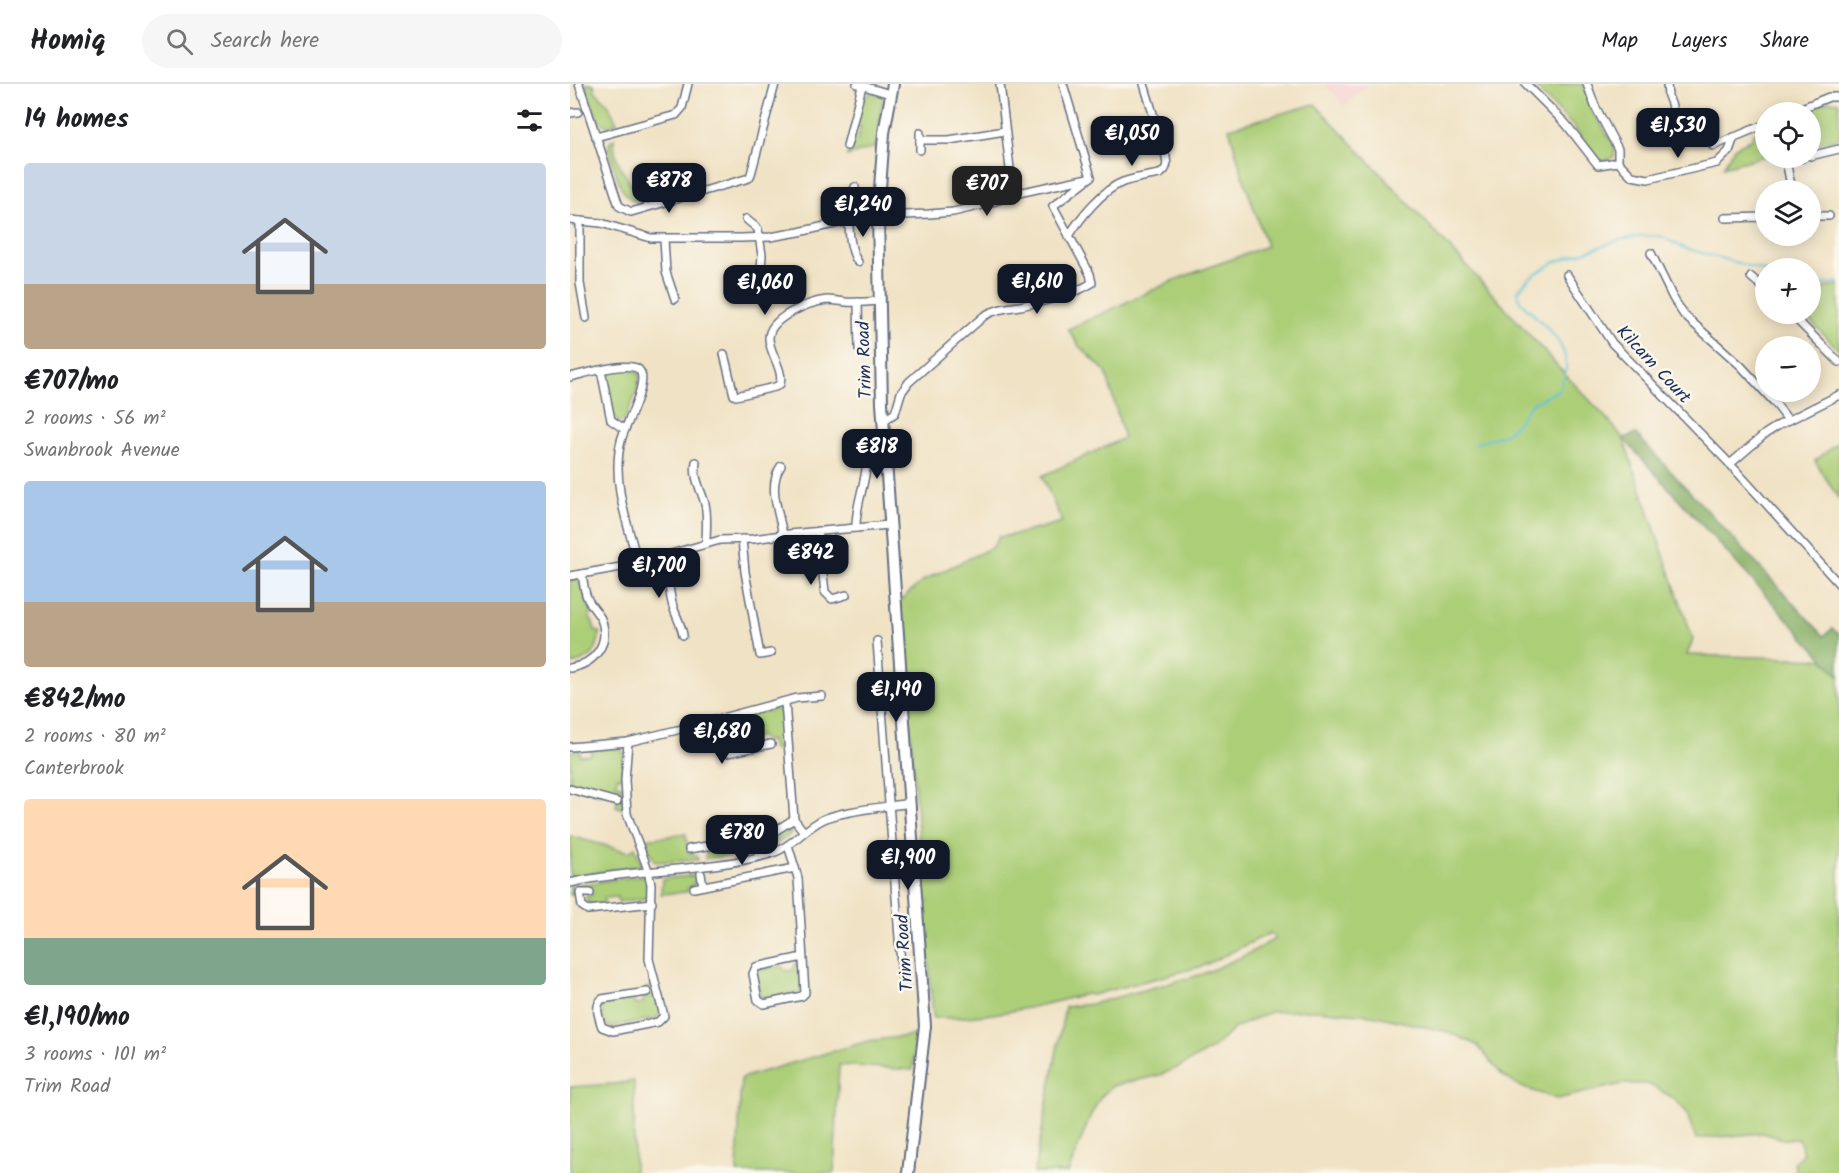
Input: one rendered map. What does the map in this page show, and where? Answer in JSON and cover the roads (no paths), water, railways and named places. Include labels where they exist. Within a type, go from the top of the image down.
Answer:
[{"type":"main road","name":"Trim Road","points":[[892,89],[884,133],[878,216],[883,422],[925,1026],[908,1173]]},
{"type":"street","points":[[579,84],[619,206],[631,212],[744,180],[751,174],[775,84]]},
{"type":"street","points":[[596,137],[676,115],[682,108],[688,84]]},
{"type":"street","points":[[1000,84],[1013,194]]},
{"type":"street","points":[[1064,84],[1091,177]]},
{"type":"street","points":[[1069,236],[1079,219],[1110,189],[1122,182],[1160,174],[1166,170],[1168,165],[1166,153],[1144,84]]},
{"type":"street","points":[[1526,84],[1566,124],[1598,165],[1618,162]]},
{"type":"street","points":[[1587,84],[1595,106],[1618,149],[1618,162],[1632,176],[1648,179],[1717,163],[1729,151],[1734,137]]},
{"type":"street","points":[[1667,84],[1672,106]]},
{"type":"street","points":[[847,146],[860,85],[892,89]]},
{"type":"street","points":[[1817,102],[1829,97],[1839,97]]},
{"type":"street","points":[[570,113],[578,112]]},
{"type":"street","points":[[1713,146],[1755,128]]},
{"type":"street","points":[[920,150],[920,137],[949,140],[1005,131]]},
{"type":"street","points":[[1821,153],[1839,149]]},
{"type":"street","points":[[570,220],[601,223],[651,238],[761,237],[799,232],[865,217],[953,212],[983,205],[1013,194],[1091,177]]},
{"type":"street","points":[[883,422],[895,413],[901,393],[909,382],[984,316],[992,311],[1040,302],[1083,289],[1092,283],[1090,274],[1053,206],[1091,177]]},
{"type":"street","points":[[855,187],[850,199],[850,221],[852,253],[858,262]]},
{"type":"street","points":[[1821,216],[1829,216]]},
{"type":"street","points":[[1725,218],[1755,217]]},
{"type":"street","points":[[746,219],[758,229],[761,237],[761,269]]},
{"type":"street","points":[[580,220],[580,283],[586,318]]},
{"type":"street","points":[[664,239],[666,272],[675,299]]},
{"type":"street","points":[[1651,253],[1684,315],[1741,366],[1788,420]]},
{"type":"street","name":"Kilcarn Court","points":[[1567,275],[1591,315],[1612,343],[1730,464],[1839,584]]},
{"type":"street","points":[[1751,277],[1755,280]]},
{"type":"street","points":[[724,354],[733,393],[736,396],[775,387],[780,384],[781,377],[771,350],[769,337],[777,321],[807,305],[824,300],[879,301]]},
{"type":"street","points":[[858,302],[859,350]]},
{"type":"street","points":[[1801,324],[1839,362]]},
{"type":"street","points":[[570,377],[629,366],[637,368],[641,374],[641,391],[624,429],[619,450],[619,481],[623,507],[638,563]]},
{"type":"street","points":[[601,370],[611,420],[624,429]]},
{"type":"street","points":[[1730,464],[1765,434],[1839,395]]},
{"type":"street","points":[[856,528],[856,509],[867,463],[867,447],[863,437]]},
{"type":"street","points":[[696,462],[694,471],[696,482],[706,510],[706,543]]},
{"type":"street","points":[[781,466],[775,474],[774,489],[783,535]]},
{"type":"street","points":[[570,576],[663,557],[706,543],[889,525]]},
{"type":"street","points":[[818,531],[825,592],[832,599],[846,595]]},
{"type":"street","points":[[742,539],[745,572],[760,655],[771,653]]},
{"type":"street","points":[[663,557],[669,578],[672,603],[681,623],[682,635]]},
{"type":"street","points":[[570,668],[594,658],[601,645],[603,633],[600,618],[586,594],[582,575]]},
{"type":"street","points":[[877,641],[902,978]]},
{"type":"street","points":[[570,747],[628,742],[785,702],[822,696]]},
{"type":"street","points":[[785,702],[794,819],[804,832]]},
{"type":"street","points":[[715,720],[717,746],[722,752],[771,744]]},
{"type":"street","points":[[628,742],[625,780],[627,814],[651,884],[649,959],[664,1016],[658,1022],[613,1031],[602,1027],[597,1005],[602,999],[647,992]]},
{"type":"street","points":[[570,789],[617,802]]},
{"type":"street","points":[[570,883],[680,870],[770,854],[788,845],[823,819],[910,803]]},
{"type":"street","points":[[689,849],[767,836],[794,819]]},
{"type":"street","points":[[788,845],[798,878],[805,993],[802,996],[764,1004],[758,1000],[753,974],[756,967],[798,958]]},
{"type":"street","points":[[694,888],[795,868]]},
{"type":"street","points":[[701,874],[703,886]]},
{"type":"street","points":[[590,893],[580,893],[582,906],[588,910],[652,903]]},
{"type":"waterway","points":[[1475,444],[1507,433],[1531,404],[1559,390],[1564,379],[1565,357],[1557,339],[1520,301],[1518,291],[1529,278],[1555,262],[1619,240],[1643,236],[1660,236],[1684,248],[1755,268]]},
{"type":"waterway","points":[[1821,285],[1839,282]]}]
